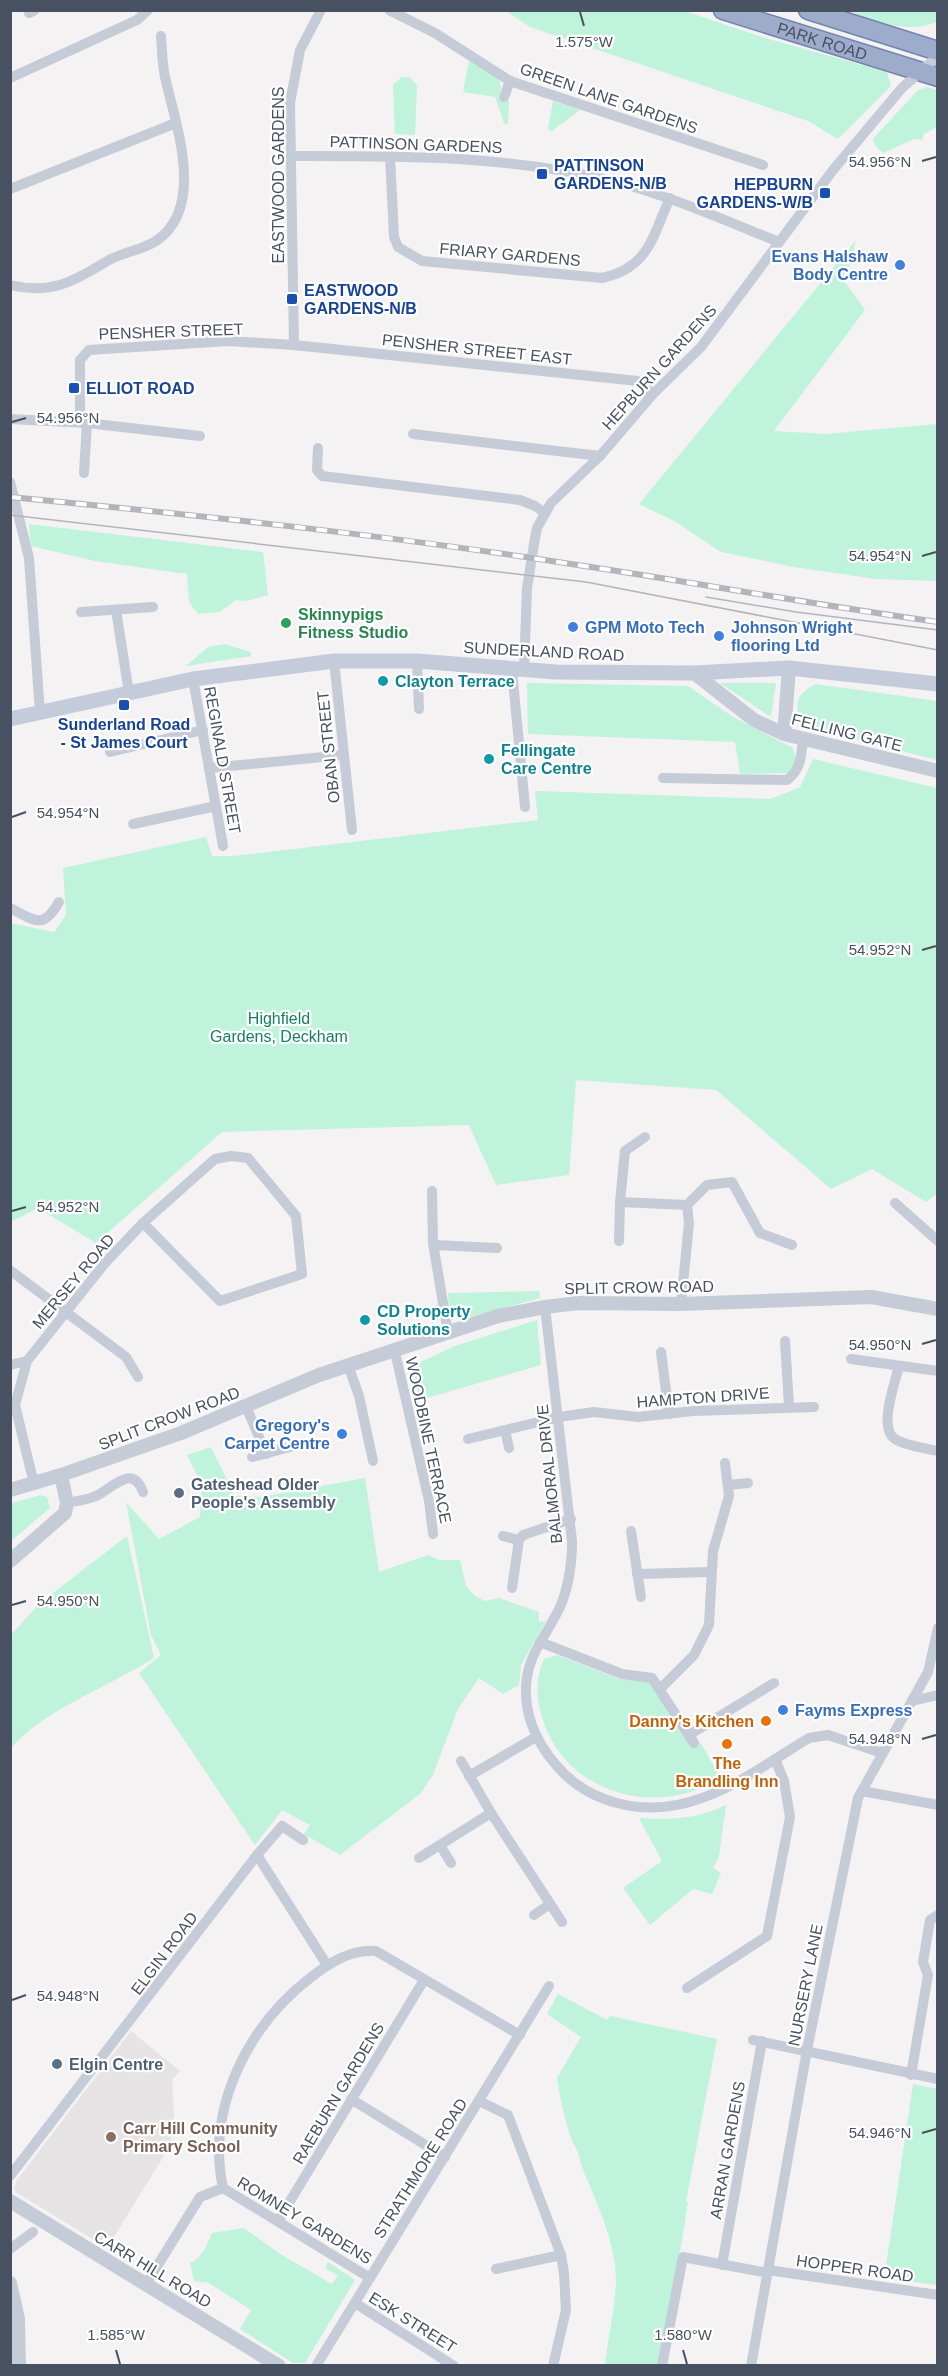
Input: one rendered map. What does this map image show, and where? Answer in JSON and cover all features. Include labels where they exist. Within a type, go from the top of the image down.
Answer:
[{"type":"highway","name":"PARK ROAD","points":[[723,10],[938,76]]},
{"type":"highway","name":"PARK ROAD","points":[[808,10],[938,53]]},
{"type":"main road","name":"SUNDERLAND ROAD","points":[[10,719],[193,679],[269,667],[334,661],[417,660],[518,671],[694,673],[789,668],[938,684]]},
{"type":"street","points":[[10,78],[137,20],[148,10]]},
{"type":"street","name":"EASTWOOD GARDENS","points":[[294,345],[290,103],[293,76],[300,50],[321,10]]},
{"type":"street","name":"GREEN LANE GARDENS","points":[[389,10],[435,33],[510,81],[763,165]]},
{"type":"street","points":[[10,285],[28,289],[62,286],[115,257],[157,240],[171,226],[180,208],[183,188],[182,147],[165,75],[161,36]]},
{"type":"street","name":"HEPBURN GARDENS","points":[[525,807],[518,671],[527,588],[537,528],[545,513],[551,503],[600,456],[653,394],[701,347],[840,162],[902,88],[938,53]]},
{"type":"street","points":[[504,97],[510,81]]},
{"type":"street","points":[[10,189],[176,123]]},
{"type":"street","name":"PATTINSON GARDENS","points":[[291,156],[480,159],[542,168],[614,182],[670,198],[779,242]]},
{"type":"street","name":"FRIARY GARDENS","points":[[390,156],[394,237],[398,247],[422,261],[602,278],[632,266],[645,254],[670,198]]},
{"type":"street","name":"PENSHER STREET","points":[[84,473],[80,360],[88,350],[228,341],[294,345]]},
{"type":"street","name":"PENSHER STREET EAST","points":[[294,345],[638,381],[653,394]]},
{"type":"street","points":[[10,419],[83,423],[200,436]]},
{"type":"street","points":[[413,434],[600,456]]},
{"type":"street","points":[[318,448],[317,470],[322,476],[520,500],[545,513]]},
{"type":"street","points":[[10,483],[29,558],[40,713]]},
{"type":"street","points":[[81,612],[153,608]]},
{"type":"street","points":[[116,610],[129,693]]},
{"type":"street","points":[[417,660],[419,709]]},
{"type":"street","name":"OBAN STREET","points":[[334,661],[352,830]]},
{"type":"street","points":[[784,734],[789,668]]},
{"type":"street","name":"FELLING GATE","points":[[694,673],[754,720],[784,734],[938,771]]},
{"type":"street","name":"REGINALD STREET","points":[[193,679],[223,846]]},
{"type":"street","points":[[110,752],[202,730]]},
{"type":"street","points":[[663,778],[787,780],[795,775],[799,766],[803,740]]},
{"type":"street","points":[[209,768],[344,754]]},
{"type":"street","points":[[133,824],[216,806]]},
{"type":"street","points":[[10,908],[32,920],[42,921],[48,919],[59,902]]},
{"type":"street","points":[[619,1241],[625,1151],[645,1137]]},
{"type":"street","name":"MERSEY ROAD","points":[[34,1484],[13,1403],[27,1361],[105,1263],[143,1223],[215,1159],[231,1156],[248,1158],[296,1216],[302,1274],[220,1301],[143,1223]]},
{"type":"street","points":[[620,1203],[687,1205],[706,1185],[732,1182],[760,1233],[792,1245]]},
{"type":"street","points":[[432,1191],[434,1245],[448,1333]]},
{"type":"street","points":[[896,1203],[938,1241]]},
{"type":"street","points":[[681,1304],[689,1223],[687,1205]]},
{"type":"street","points":[[434,1245],[497,1248]]},
{"type":"street","points":[[11,1271],[126,1357],[138,1377]]},
{"type":"street","name":"SPLIT CROW ROAD","points":[[10,1490],[61,1475],[181,1433],[348,1365],[395,1352],[498,1316],[578,1303],[681,1304],[871,1297],[938,1309]]},
{"type":"street","name":"BALMORAL DRIVE","points":[[545,1307],[571,1519],[572,1561],[566,1591],[532,1657],[526,1698],[536,1737],[547,1755],[576,1784],[593,1795],[635,1808],[660,1809],[687,1805],[707,1798],[809,1738],[828,1735],[882,1753]]},
{"type":"street","points":[[785,1341],[789,1406]]},
{"type":"street","name":"WOODBINE TERRACE","points":[[395,1352],[429,1501],[433,1534]]},
{"type":"street","points":[[661,1352],[669,1414]]},
{"type":"street","points":[[851,1359],[938,1371]]},
{"type":"street","points":[[10,1365],[27,1361]]},
{"type":"street","points":[[348,1365],[359,1396],[373,1461]]},
{"type":"street","points":[[899,1366],[887,1422],[890,1433],[897,1441],[938,1451]]},
{"type":"street","points":[[246,1406],[266,1454]]},
{"type":"street","name":"HAMPTON DRIVE","points":[[468,1439],[559,1417],[594,1412],[629,1417],[789,1406],[814,1407]]},
{"type":"street","points":[[505,1430],[509,1448]]},
{"type":"street","points":[[252,1457],[290,1447]]},
{"type":"street","points":[[661,1688],[694,1655],[705,1636],[711,1613],[710,1572],[716,1539],[728,1508],[725,1463]]},
{"type":"street","points":[[10,1561],[60,1520],[67,1503],[61,1475]]},
{"type":"street","points":[[67,1503],[95,1496],[124,1479],[139,1482],[142,1492]]},
{"type":"street","points":[[728,1485],[748,1483]]},
{"type":"street","points":[[512,1588],[519,1540],[529,1532],[571,1519]]},
{"type":"street","points":[[631,1531],[641,1597]]},
{"type":"street","points":[[503,1536],[519,1540]]},
{"type":"street","points":[[637,1574],[710,1572]]},
{"type":"street","name":"NURSERY LANE","points":[[751,2366],[807,2050],[858,1798],[928,1672],[938,1628]]},
{"type":"street","points":[[540,1642],[622,1674],[647,1676],[661,1688],[692,1739],[774,1683]]},
{"type":"street","points":[[912,1701],[938,1695]]},
{"type":"street","points":[[469,1776],[536,1737]]},
{"type":"street","points":[[687,1988],[767,1936],[790,1817],[784,1781],[775,1759]]},
{"type":"street","points":[[461,1761],[491,1813],[562,1922]]},
{"type":"street","points":[[862,1791],[938,1805]]},
{"type":"street","points":[[419,1858],[491,1813]]},
{"type":"street","name":"ELGIN ROAD","points":[[10,2176],[257,1855],[282,1826],[303,1840]]},
{"type":"street","points":[[440,1845],[452,1863]]},
{"type":"street","points":[[257,1855],[327,1965]]},
{"type":"street","points":[[534,1915],[550,1904]]},
{"type":"street","points":[[911,2075],[933,1975],[923,1962],[930,1920],[938,1915]]},
{"type":"street","points":[[146,2284],[200,2197],[223,2188],[219,2154],[223,2117],[237,2069],[264,2022],[277,2007],[327,1965],[361,1949],[376,1951],[520,2035]]},
{"type":"street","name":"RAEBURN GARDENS","points":[[278,2221],[424,1980]]},
{"type":"street","name":"STRATHMORE ROAD","points":[[316,2366],[549,1986]]},
{"type":"street","name":"ARRAN GARDENS","points":[[722,2265],[758,2041],[807,2050]]},
{"type":"street","points":[[807,2050],[911,2075],[938,2079]]},
{"type":"street","points":[[351,2099],[445,2157]]},
{"type":"street","points":[[479,2101],[508,2115],[561,2255],[566,2310],[553,2366]]},
{"type":"street","name":"ROMNEY GARDENS","points":[[223,2188],[370,2278]]},
{"type":"street","name":"CARR HILL ROAD","points":[[10,2201],[279,2366]]},
{"type":"street","points":[[10,2249],[33,2232]]},
{"type":"street","points":[[496,2268],[561,2255]]},
{"type":"street","name":"HOPPER ROAD","points":[[662,2366],[683,2257],[722,2265],[938,2295]]},
{"type":"street","points":[[10,2283],[18,2319],[19,2366]]},
{"type":"street","name":"ESK STREET","points":[[355,2303],[454,2366]]},
{"type":"shaded area","name":"Carr Hill Community Primary School","points":[[131,2031],[180,2071],[172,2080],[174,2114],[170,2146],[107,2248],[16,2192],[14,2188],[17,2180]]},
{"type":"green space","points":[[506,11],[685,11],[765,38],[887,72],[891,86],[838,139],[808,121],[530,27]]},
{"type":"green space","points":[[851,11],[937,11],[937,22],[915,27],[893,26]]},
{"type":"green space","points":[[469,61],[499,79],[501,87],[498,98],[509,101],[508,124],[504,123],[495,97],[463,92]]},
{"type":"green space","points":[[402,77],[410,77],[417,86],[415,135],[395,134],[393,85]]},
{"type":"green space","points":[[927,87],[937,90],[937,127],[924,134],[922,140],[914,139],[883,153],[875,145],[873,139],[918,90]]},
{"type":"green space","points":[[553,101],[580,110],[552,131],[548,129]]},
{"type":"green space","points":[[856,240],[845,282],[865,310],[774,431],[826,434],[937,424],[937,581],[876,579],[794,567],[721,552],[676,522],[639,504]]},
{"type":"green space","points":[[29,524],[263,552],[268,595],[246,601],[236,600],[220,612],[198,614],[189,602],[187,574],[95,561],[31,546]]},
{"type":"green space","points":[[225,644],[251,652],[251,656],[186,666],[208,647]]},
{"type":"green space","points":[[527,683],[688,686],[733,717],[793,748],[797,763],[791,773],[740,774],[735,742],[528,734]]},
{"type":"green space","points":[[720,683],[776,683],[771,717]]},
{"type":"green space","points":[[816,684],[937,701],[937,760],[803,726],[798,713],[798,702],[804,692]]},
{"type":"green space","name":"Highfield Gardens, Deckham","points":[[813,759],[937,788],[938,1193],[926,1202],[872,1169],[831,1189],[716,1090],[576,1080],[569,1175],[496,1185],[469,1125],[222,1132],[96,1243],[38,1208],[11,1222],[11,923],[54,932],[66,915],[63,868],[206,837],[212,856],[234,856],[538,820],[535,791],[771,799],[800,787]]},
{"type":"green space","points":[[539,1291],[540,1298],[466,1318],[449,1313],[448,1293]]},
{"type":"green space","points":[[537,1320],[541,1365],[420,1400],[412,1366],[455,1346]]},
{"type":"green space","points":[[211,1447],[235,1496],[262,1497],[365,1478],[379,1572],[428,1555],[439,1560],[460,1560],[466,1586],[475,1596],[485,1601],[499,1598],[539,1612],[539,1622],[546,1621],[521,1665],[519,1685],[503,1694],[479,1678],[458,1709],[433,1775],[420,1794],[340,1855],[304,1834],[310,1825],[282,1810],[255,1845],[139,1673],[161,1655],[151,1635],[126,1502],[159,1539],[200,1517],[202,1485],[187,1455]]},
{"type":"green space","points":[[41,1495],[47,1497],[50,1508],[11,1541],[11,1503]]},
{"type":"green space","points":[[127,1536],[154,1658],[42,1721],[11,1748],[11,1635],[40,1603]]},
{"type":"green space","points":[[557,1655],[619,1679],[651,1681],[692,1747],[700,1742],[721,1778],[696,1790],[669,1797],[642,1797],[616,1792],[592,1781],[571,1765],[554,1743],[542,1717],[538,1695],[539,1674],[544,1659]]},
{"type":"green space","points":[[726,1805],[719,1856],[713,1868],[721,1873],[712,1894],[693,1889],[650,1925],[623,1888],[662,1861],[639,1818],[684,1818]]},
{"type":"green space","points":[[558,1994],[607,2020],[610,2016],[717,2039],[686,2201],[688,2202],[662,2365],[605,2365],[613,2313],[615,2266],[609,2236],[570,2135],[561,2100],[557,2078],[581,2037],[547,2014]]},
{"type":"green space","points":[[913,2084],[937,2089],[937,2285],[897,2280],[886,2266]]},
{"type":"green space","points":[[244,2228],[280,2254],[332,2284],[338,2276],[325,2268],[328,2262],[355,2280],[305,2363],[293,2363],[240,2329],[251,2310],[209,2283],[194,2281],[190,2263],[201,2255],[212,2233]]},
{"type":"tram line","points":[[10,515],[586,582],[938,650]]},
{"type":"tram line","points":[[706,597],[796,612],[938,630]]},
{"type":"railway","points":[[10,497],[221,518],[431,544],[938,622]]},
{"type":"place","name":"PATTINSON GARDENS-N/B","points":[[542,174]]},
{"type":"place","name":"HEPBURN GARDENS-W/B","points":[[825,193]]},
{"type":"place","name":"Evans Halshaw Body Centre","points":[[900,265]]},
{"type":"place","name":"EASTWOOD GARDENS-N/B","points":[[292,299]]},
{"type":"place","name":"ELLIOT ROAD","points":[[74,388]]},
{"type":"place","name":"Skinnypigs Fitness Studio","points":[[286,623]]},
{"type":"place","name":"GPM Moto Tech","points":[[573,627]]},
{"type":"place","name":"Johnson Wright flooring Ltd","points":[[719,636]]},
{"type":"place","name":"Clayton Terrace","points":[[383,681]]},
{"type":"place","name":"Sunderland Road - St James Court","points":[[124,705]]},
{"type":"place","name":"Fellingate Care Centre","points":[[489,759]]},
{"type":"place","name":"CD Property Solutions","points":[[365,1320]]},
{"type":"place","name":"Gregory's Carpet Centre","points":[[342,1434]]},
{"type":"place","name":"Gateshead Older People's Assembly","points":[[179,1493]]},
{"type":"place","name":"Fayms Express","points":[[783,1710]]},
{"type":"place","name":"Danny's Kitchen","points":[[766,1721]]},
{"type":"place","name":"The Brandling Inn","points":[[727,1744]]},
{"type":"place","name":"Elgin Centre","points":[[57,2064]]},
{"type":"place","name":"Carr Hill Community Primary School","points":[[111,2137]]}]
